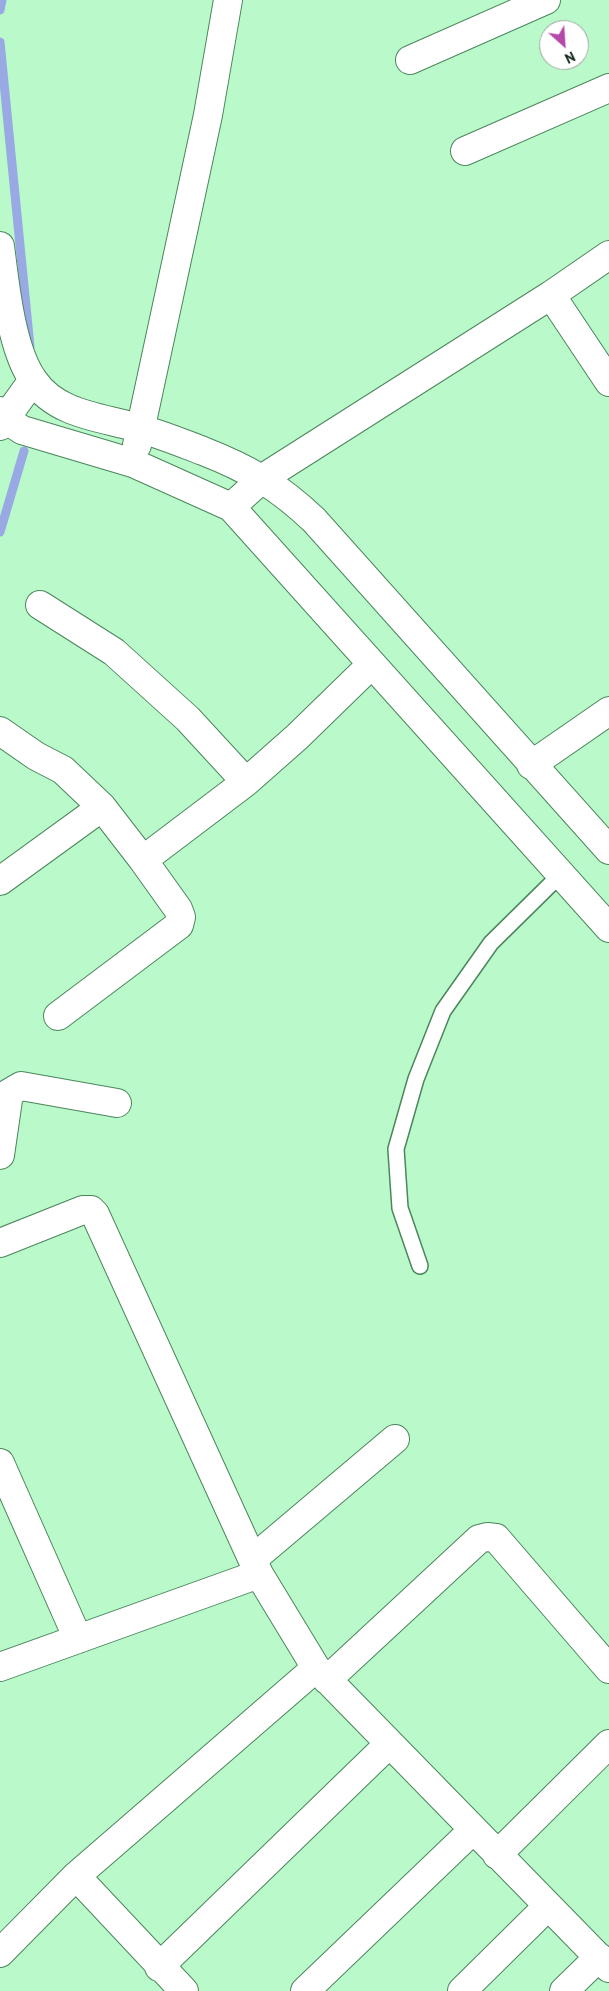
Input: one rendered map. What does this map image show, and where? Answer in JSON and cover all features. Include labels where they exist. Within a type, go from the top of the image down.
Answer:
[{"type":"street","points":[[133,463],[208,116],[228,0]]},
{"type":"street","points":[[410,60],[546,0]]},
{"type":"street","points":[[465,151],[605,95]]},
{"type":"street","points":[[0,246],[6,295],[22,357],[33,380],[48,398],[69,409],[140,428],[204,451],[262,478],[286,494],[314,520],[531,766],[609,850]]},
{"type":"street","points":[[231,507],[262,478],[552,295],[609,256]]},
{"type":"street","points":[[552,295],[609,382]]},
{"type":"street","points":[[33,380],[1,418],[22,430],[133,463],[231,507],[609,928]]},
{"type":"street","points":[[40,605],[114,652],[188,719],[246,782]]},
{"type":"street","points":[[143,860],[246,782],[297,737],[372,664]]},
{"type":"street","points":[[531,766],[609,711]]},
{"type":"street","points":[[0,731],[36,756],[63,770],[102,807],[143,860],[178,909],[181,917],[179,925],[58,1016]]},
{"type":"street","points":[[0,881],[102,807]]},
{"type":"street","points":[[0,1155],[9,1093],[14,1088],[21,1086],[117,1103]]},
{"type":"street","points":[[0,1243],[84,1210],[91,1210],[95,1214],[256,1566],[321,1674],[604,1963],[564,1991]]},
{"type":"street","points":[[0,1667],[78,1639],[256,1566],[395,1439]]},
{"type":"street","points":[[0,1463],[78,1639]]},
{"type":"street","points":[[0,1953],[76,1876],[321,1674],[479,1539],[487,1537],[496,1538],[609,1669]]},
{"type":"street","points":[[159,1967],[389,1744]]},
{"type":"street","points":[[497,1854],[609,1744]]},
{"type":"street","points":[[305,1991],[473,1830]]},
{"type":"street","points":[[76,1876],[159,1967],[184,1991]]},
{"type":"street","points":[[462,1991],[548,1906]]},
{"type":"lane","points":[[420,1266],[400,1208],[396,1149],[416,1078],[443,1010],[491,943],[561,874]]},
{"type":"waterway","points":[[0,10],[2,0]]},
{"type":"waterway","points":[[0,42],[30,347]]},
{"type":"waterway","points":[[0,532],[24,451]]}]
